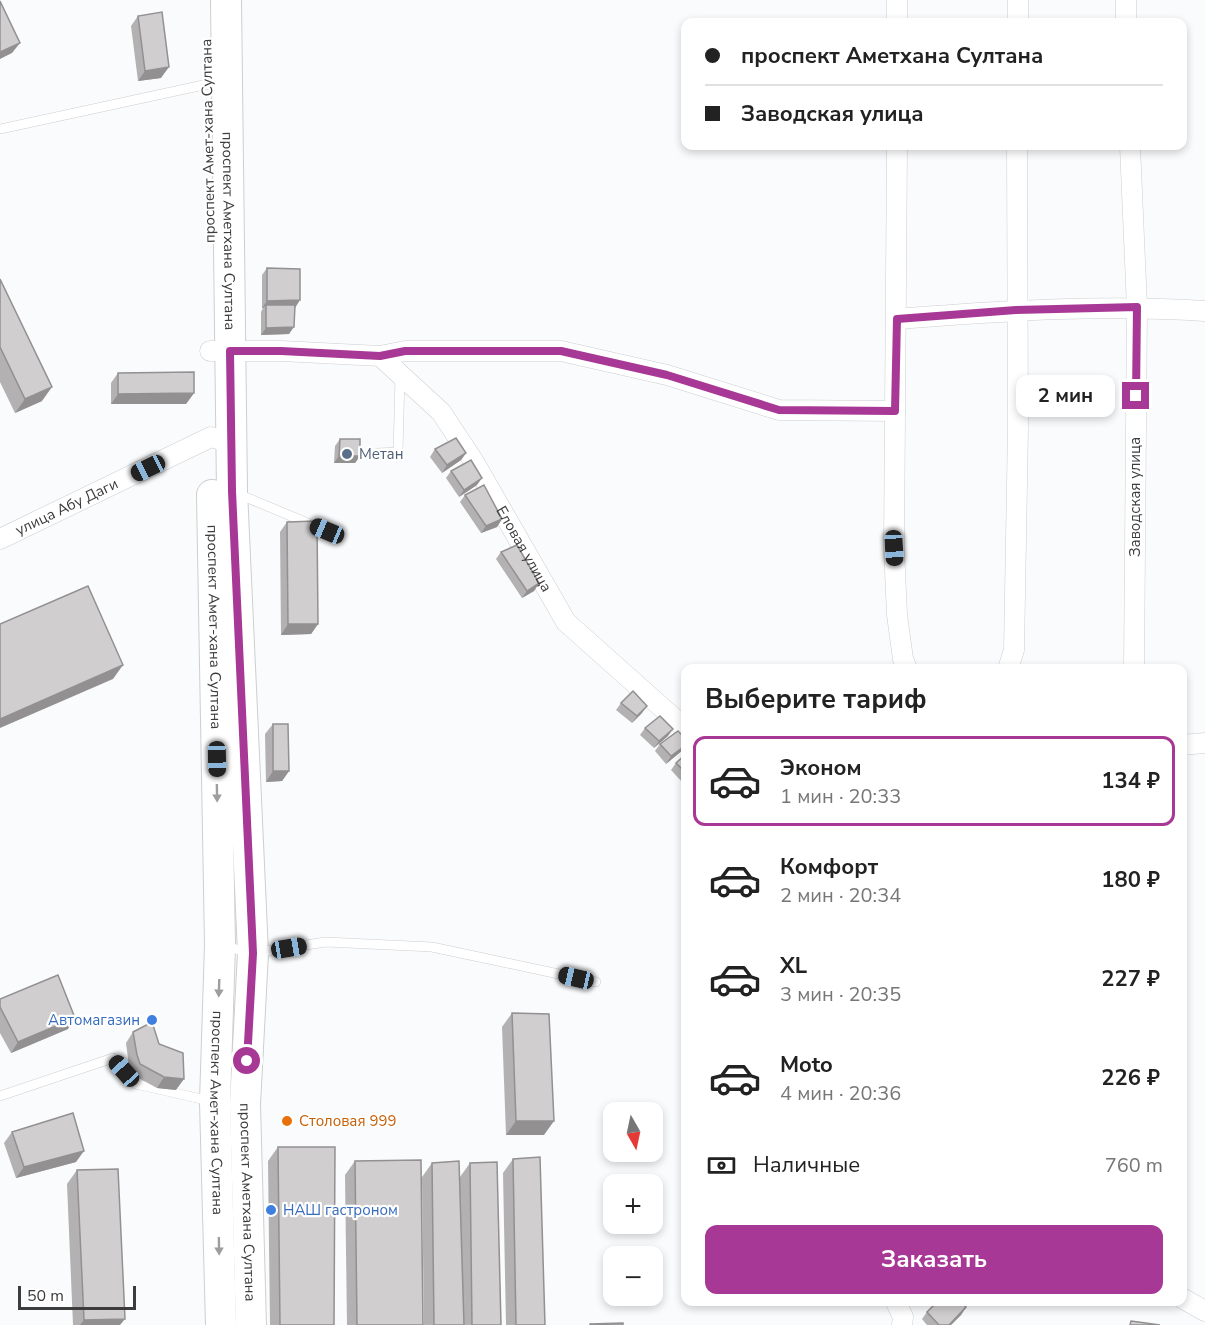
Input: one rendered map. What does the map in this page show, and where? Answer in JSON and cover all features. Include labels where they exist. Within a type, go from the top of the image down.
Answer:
[{"type":"main road","name":"проспект Амет-хана Султана","points":[[207,0],[217,88],[221,440],[220,945],[230,1103],[221,1325]]},
{"type":"main road","points":[[217,88],[226,0]]},
{"type":"main road","name":"проспект Аметхана Султана","points":[[221,440],[227,489],[253,953],[230,1103],[251,1325]]},
{"type":"street","points":[[897,0],[897,18]]},
{"type":"street","points":[[1018,0],[1018,18]]},
{"type":"street","points":[[1126,0],[1126,18]]},
{"type":"street","points":[[897,150],[894,548],[897,615],[905,664]]},
{"type":"street","points":[[1010,664],[1014,650],[1018,428],[1017,150]]},
{"type":"street","name":"Заводская улица","points":[[1130,150],[1137,307],[1134,664]]},
{"type":"street","points":[[897,319],[1016,310],[1137,307],[1205,311]]},
{"type":"street","points":[[220,351],[281,351],[380,356],[405,351],[561,351],[667,375],[779,410],[895,411]]},
{"type":"street","name":"Еловая улица","points":[[380,356],[441,412],[474,462],[566,622],[681,725]]},
{"type":"street","name":"улица Абу Даги","points":[[0,539],[221,440]]},
{"type":"street","points":[[1187,745],[1205,743]]},
{"type":"street","points":[[1187,1301],[1205,1311]]},
{"type":"lane","points":[[0,129],[217,88]]},
{"type":"lane","points":[[378,453],[399,452],[400,375]]},
{"type":"lane","points":[[227,489],[327,531]]},
{"type":"lane","points":[[220,945],[253,953],[326,942],[432,947],[596,982]]},
{"type":"lane","points":[[0,1096],[112,1058],[136,1084],[230,1103]]},
{"type":"building","points":[[0,1],[20,43],[0,52]]},
{"type":"building","points":[[162,12],[169,67],[145,71],[138,16]]},
{"type":"building","points":[[267,268],[300,269],[300,300],[267,301]]},
{"type":"building","points":[[0,279],[52,387],[25,399],[0,347]]},
{"type":"building","points":[[266,305],[295,305],[294,327],[266,328]]},
{"type":"building","points":[[194,372],[194,393],[118,394],[118,373]]},
{"type":"building","points":[[456,438],[466,453],[447,465],[435,449]]},
{"type":"building","points":[[340,439],[360,439],[360,456],[339,456]]},
{"type":"building","points":[[471,460],[482,478],[464,490],[451,471]]},
{"type":"building","points":[[484,485],[502,519],[486,526],[465,495]]},
{"type":"building","points":[[317,521],[318,624],[288,624],[287,522]]},
{"type":"building","points":[[517,545],[539,583],[527,591],[501,552]]},
{"type":"building","points":[[88,586],[123,665],[0,719],[0,624]]},
{"type":"building","points":[[633,691],[647,706],[637,716],[621,703]]},
{"type":"building","points":[[660,716],[673,729],[659,741],[645,728]]},
{"type":"building","points":[[273,724],[288,724],[289,771],[273,771]]},
{"type":"building","points":[[678,731],[681,734],[681,749],[671,756],[660,744]]},
{"type":"building","points":[[681,758],[681,768],[676,763]]},
{"type":"building","points":[[58,975],[75,1018],[18,1042],[0,1007],[0,999]]},
{"type":"building","points":[[512,1013],[549,1014],[554,1121],[516,1121]]},
{"type":"building","points":[[152,1022],[159,1044],[183,1053],[184,1079],[164,1077],[140,1064],[133,1032]]},
{"type":"building","points":[[73,1113],[84,1151],[24,1167],[12,1132]]},
{"type":"building","points":[[278,1147],[335,1147],[334,1325],[280,1325]]},
{"type":"building","points":[[540,1157],[545,1325],[516,1325],[513,1159]]},
{"type":"building","points":[[421,1160],[423,1325],[357,1325],[355,1161]]},
{"type":"building","points":[[459,1161],[464,1325],[434,1325],[432,1163]]},
{"type":"building","points":[[497,1162],[501,1325],[472,1325],[470,1163]]},
{"type":"building","points":[[118,1169],[125,1319],[84,1320],[77,1170]]},
{"type":"building","points":[[933,1306],[966,1307],[949,1325],[939,1325],[927,1312]]},
{"type":"building","points":[[1131,1321],[1160,1325],[1130,1325]]},
{"type":"building","points":[[623,1323],[623,1325],[590,1325],[590,1324]]},
{"type":"place","name":"Метан","points":[[347,454]]},
{"type":"place","name":"Автомагазин","points":[[152,1020]]},
{"type":"place","name":"Столовая 999","points":[[287,1121]]},
{"type":"place","name":"НАШ гастроном","points":[[271,1210]]},
{"type":"route","points":[[247,1061],[253,953],[232,491],[230,351],[380,356],[405,351],[561,351],[667,375],[779,410],[895,411],[897,319],[1016,310],[1137,307],[1136,396]]}]
